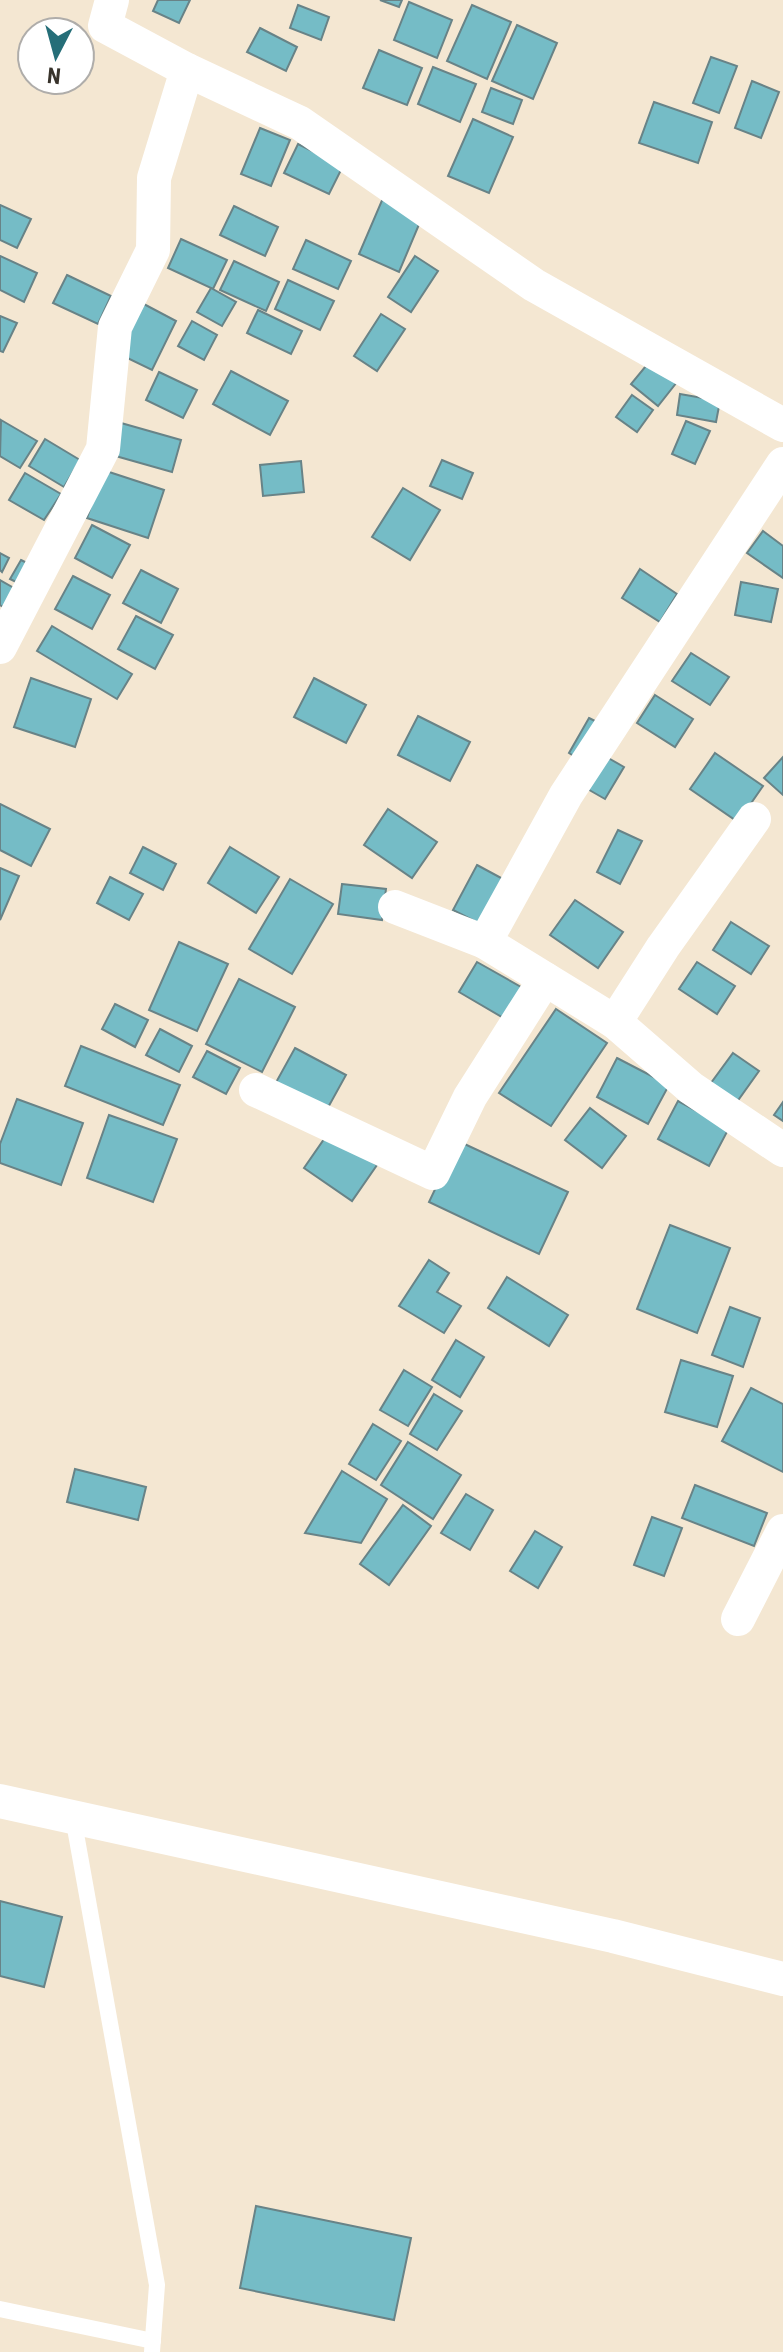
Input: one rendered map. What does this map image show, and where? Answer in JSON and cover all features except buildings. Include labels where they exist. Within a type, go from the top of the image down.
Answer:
[{"type":"street","points":[[112,0],[105,26],[187,70],[300,123],[534,285],[783,425]]},
{"type":"street","points":[[0,647],[103,449],[115,327],[153,250],[154,178],[187,70]]},
{"type":"street","points":[[485,942],[566,795],[783,464]]},
{"type":"street","points":[[615,1022],[663,947],[754,819]]},
{"type":"street","points":[[395,907],[485,942],[615,1022],[691,1088],[783,1150]]},
{"type":"street","points":[[256,1090],[433,1173],[470,1097],[545,979]]},
{"type":"street","points":[[738,1619],[783,1531]]},
{"type":"street","points":[[0,1801],[613,1936],[783,1979]]},
{"type":"lane","points":[[0,2309],[153,2347],[157,2285],[73,1817]]}]
